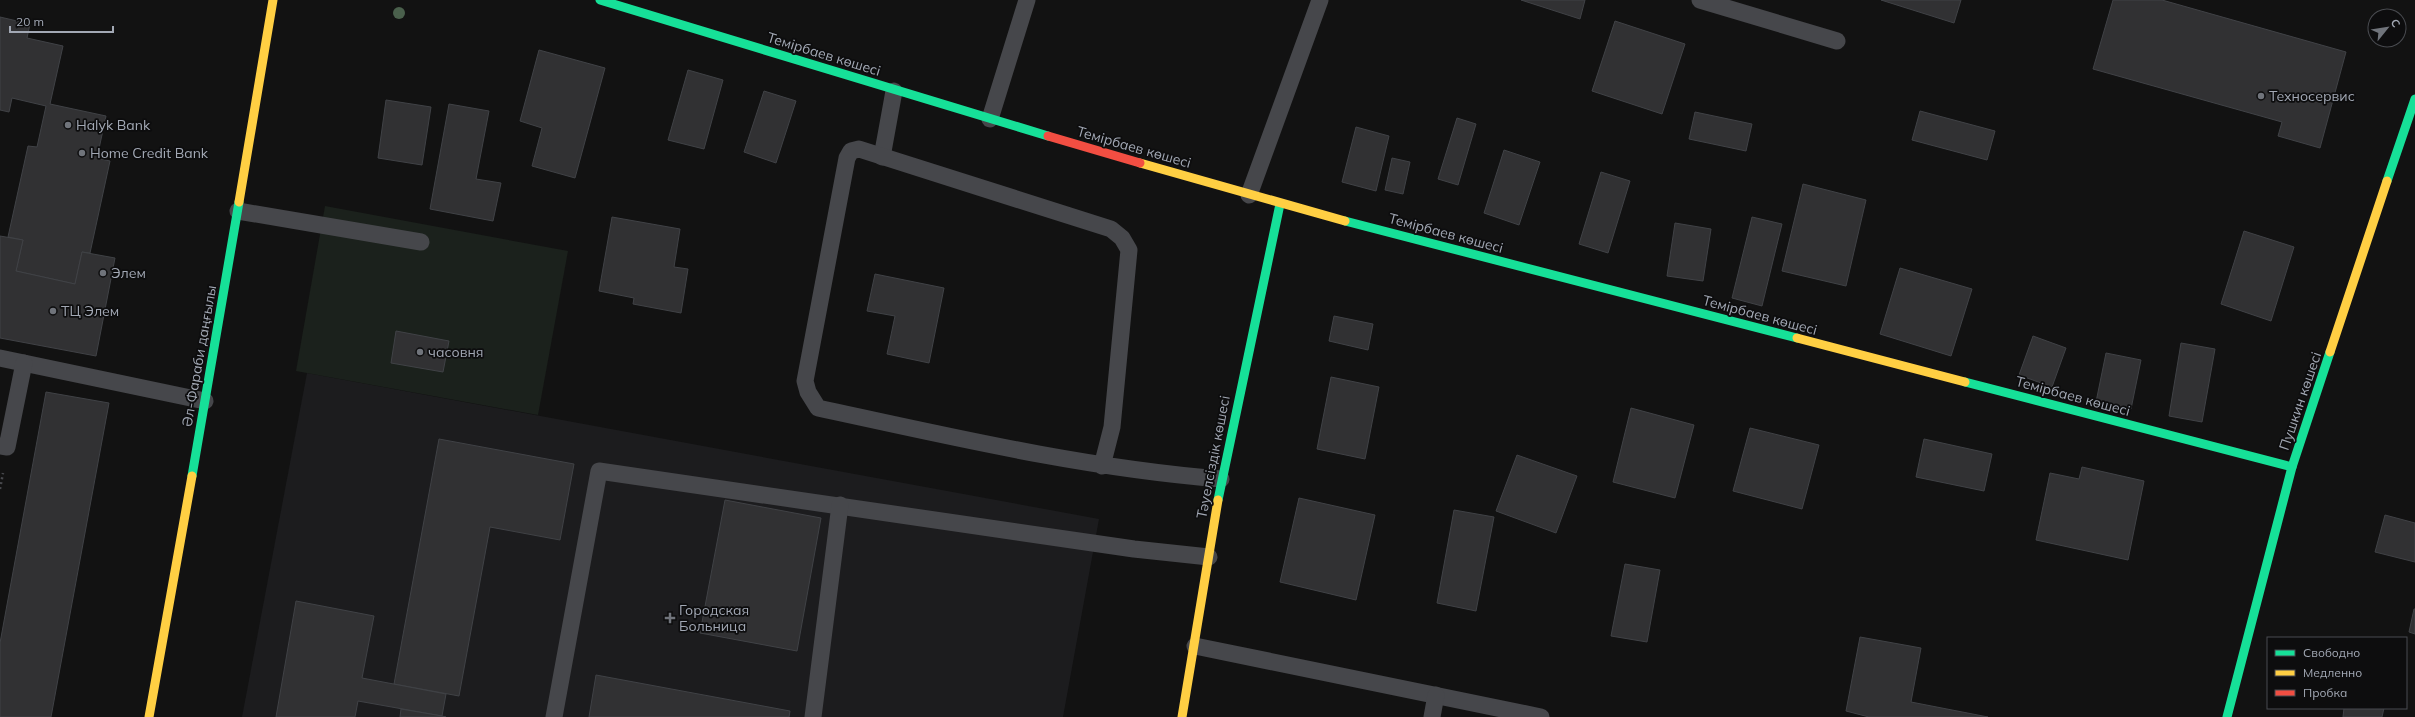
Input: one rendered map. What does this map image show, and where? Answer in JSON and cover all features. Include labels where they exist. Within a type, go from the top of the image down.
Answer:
[{"type":"main road","name":"Әл-Фараби даңғылы","points":[[149,717],[206,401],[273,0]]},
{"type":"main road","name":"Темірбаев көшесі","points":[[600,0],[894,91],[1280,204],[2292,467]]},
{"type":"main road","name":"Пушкин көшесі","points":[[2227,717],[2292,467],[2415,99]]},
{"type":"main road","name":"Тәуелсіздік көшесі","points":[[1182,717],[1195,646],[1221,479],[1280,204]]},
{"type":"lane","points":[[990,119],[1027,0]]},
{"type":"lane","points":[[1249,195],[1320,0]]},
{"type":"lane","points":[[1700,0],[1731,4],[1837,41]]},
{"type":"lane","points":[[882,157],[894,91]]},
{"type":"lane","points":[[1102,466],[1112,427],[1129,250],[1122,238],[1111,229],[860,149],[851,151],[848,158],[806,381],[808,392],[818,408],[1023,453],[1102,466],[1148,473],[1221,479]]},
{"type":"lane","points":[[238,211],[421,242]]},
{"type":"lane","points":[[0,358],[206,401]]},
{"type":"lane","points":[[0,446],[7,447],[24,363]]},
{"type":"lane","points":[[554,717],[599,471],[1134,549],[1209,557]]},
{"type":"lane","points":[[813,717],[840,505]]},
{"type":"lane","points":[[1195,646],[1541,717]]},
{"type":"lane","points":[[1432,717],[1436,696]]},
{"type":"shaded area","points":[[325,206],[568,251],[538,415],[296,371]]},
{"type":"shaded area","name":"Городская Больница","points":[[307,373],[1099,519],[1063,717],[242,717]]},
{"type":"building","points":[[1521,0],[1585,0],[1580,19]]},
{"type":"building","points":[[1881,0],[1961,0],[1954,23]]},
{"type":"building","name":"Техносервис","points":[[2113,0],[2162,0],[2346,52],[2320,148],[2278,136],[2282,122],[2093,69]]},
{"type":"building","points":[[0,17],[30,24],[27,38],[63,46],[50,104],[106,116],[97,158],[110,161],[90,253],[82,252],[75,284],[16,271],[23,240],[8,237],[28,146],[37,147],[46,106],[12,98],[9,112],[0,110]]},
{"type":"building","points":[[1615,21],[1685,44],[1662,114],[1592,91]]},
{"type":"building","points":[[539,50],[605,68],[575,178],[532,166],[542,128],[520,121]]},
{"type":"building","points":[[688,70],[723,80],[704,149],[668,140]]},
{"type":"building","points":[[764,91],[796,101],[776,163],[744,152]]},
{"type":"building","points":[[386,100],[431,107],[422,165],[378,158]]},
{"type":"building","points":[[449,104],[489,111],[476,179],[501,183],[493,221],[430,209]]},
{"type":"building","points":[[1920,111],[1995,131],[1987,160],[1912,140]]},
{"type":"building","points":[[1695,112],[1752,124],[1746,151],[1689,139]]},
{"type":"building","points":[[1457,118],[1476,124],[1458,185],[1438,179]]},
{"type":"building","points":[[1356,127],[1389,136],[1376,191],[1342,182]]},
{"type":"building","points":[[1504,150],[1540,162],[1519,225],[1484,213]]},
{"type":"building","points":[[1392,158],[1410,162],[1403,194],[1385,190]]},
{"type":"building","points":[[1601,172],[1630,181],[1608,253],[1579,244]]},
{"type":"building","points":[[1803,184],[1866,200],[1846,286],[1782,271]]},
{"type":"building","points":[[612,217],[680,229],[674,267],[688,269],[681,313],[633,304],[634,298],[599,291]]},
{"type":"building","points":[[1752,217],[1782,224],[1762,306],[1732,298]]},
{"type":"building","points":[[1675,223],[1711,229],[1703,281],[1667,276]]},
{"type":"building","points":[[2244,231],[2294,247],[2271,321],[2221,304]]},
{"type":"building","name":"ТЦ Элем","points":[[0,236],[23,240],[16,271],[75,284],[82,252],[115,258],[96,356],[0,338]]},
{"type":"building","points":[[1900,268],[1972,289],[1951,356],[1880,334]]},
{"type":"building","points":[[875,274],[944,288],[929,363],[887,354],[895,316],[867,311]]},
{"type":"building","points":[[1334,316],[1373,324],[1368,350],[1329,341]]},
{"type":"building","name":"часовня","points":[[396,331],[449,341],[443,372],[391,363]]},
{"type":"building","points":[[2033,336],[2066,348],[2052,387],[2019,375]]},
{"type":"building","points":[[2181,343],[2215,349],[2202,422],[2169,416]]},
{"type":"building","points":[[2106,353],[2141,360],[2131,409],[2096,402]]},
{"type":"building","points":[[1331,377],[1379,387],[1365,459],[1317,449]]},
{"type":"building","points":[[46,392],[109,403],[51,717],[0,717],[0,643]]},
{"type":"building","points":[[1631,408],[1694,425],[1675,498],[1613,482]]},
{"type":"building","points":[[1750,428],[1819,445],[1802,509],[1733,491]]},
{"type":"building","points":[[439,439],[574,464],[560,540],[490,527],[459,696],[394,684]]},
{"type":"building","points":[[1924,439],[1992,454],[1984,491],[1916,477]]},
{"type":"building","points":[[1517,455],[1577,476],[1556,533],[1496,511]]},
{"type":"building","points":[[2082,467],[2144,481],[2128,560],[2036,540],[2050,473],[2079,479]]},
{"type":"building","points":[[1299,498],[1375,515],[1356,600],[1280,582]]},
{"type":"building","points":[[725,500],[821,518],[797,651],[700,633]]},
{"type":"building","points":[[1454,510],[1494,517],[1476,611],[1437,603]]},
{"type":"building","points":[[2385,515],[2415,523],[2415,562],[2375,552]]},
{"type":"building","points":[[1625,564],[1660,570],[1647,642],[1611,636]]},
{"type":"building","points":[[296,601],[374,616],[362,678],[446,694],[442,716],[358,701],[355,717],[276,717]]},
{"type":"building","points":[[2415,609],[2415,634],[2409,632]]},
{"type":"building","points":[[1860,637],[1921,648],[1911,702],[1988,717],[1869,717],[1846,711]]},
{"type":"building","points":[[596,675],[790,711],[789,717],[589,717]]},
{"type":"building","points":[[401,709],[442,716],[446,717],[400,717]]},
{"type":"building","points":[[2344,709],[2384,709],[2382,717],[2343,717]]},
{"type":"traffic: fast","points":[[600,0],[1048,136]]},
{"type":"traffic: fast","points":[[2387,181],[2415,99]]},
{"type":"traffic: fast","points":[[192,476],[239,202]]},
{"type":"traffic: fast","points":[[1218,500],[1280,204]]},
{"type":"traffic: fast","points":[[1345,221],[1797,338]]},
{"type":"traffic: fast","points":[[2227,717],[2292,467],[2330,352]]},
{"type":"traffic: fast","points":[[1965,382],[2292,467]]},
{"type":"traffic: slow","points":[[239,202],[273,0]]},
{"type":"traffic: slow","points":[[1140,163],[1345,221]]},
{"type":"traffic: slow","points":[[2330,352],[2387,181]]},
{"type":"traffic: slow","points":[[1797,338],[1965,382]]},
{"type":"traffic: slow","points":[[149,717],[192,476]]},
{"type":"traffic: slow","points":[[1182,717],[1218,500]]},
{"type":"traffic: jam","points":[[1048,136],[1140,163]]},
{"type":"place","name":"Техносервис","points":[[2261,96]]},
{"type":"place","name":"Halyk Bank","points":[[68,125]]},
{"type":"place","name":"Home Credit Bank","points":[[82,153]]},
{"type":"place","name":"Элем","points":[[103,273]]},
{"type":"place","name":"ТЦ Элем","points":[[53,311]]},
{"type":"place","name":"часовня","points":[[420,352]]},
{"type":"place","name":"Городская Больница","points":[[670,618]]}]
